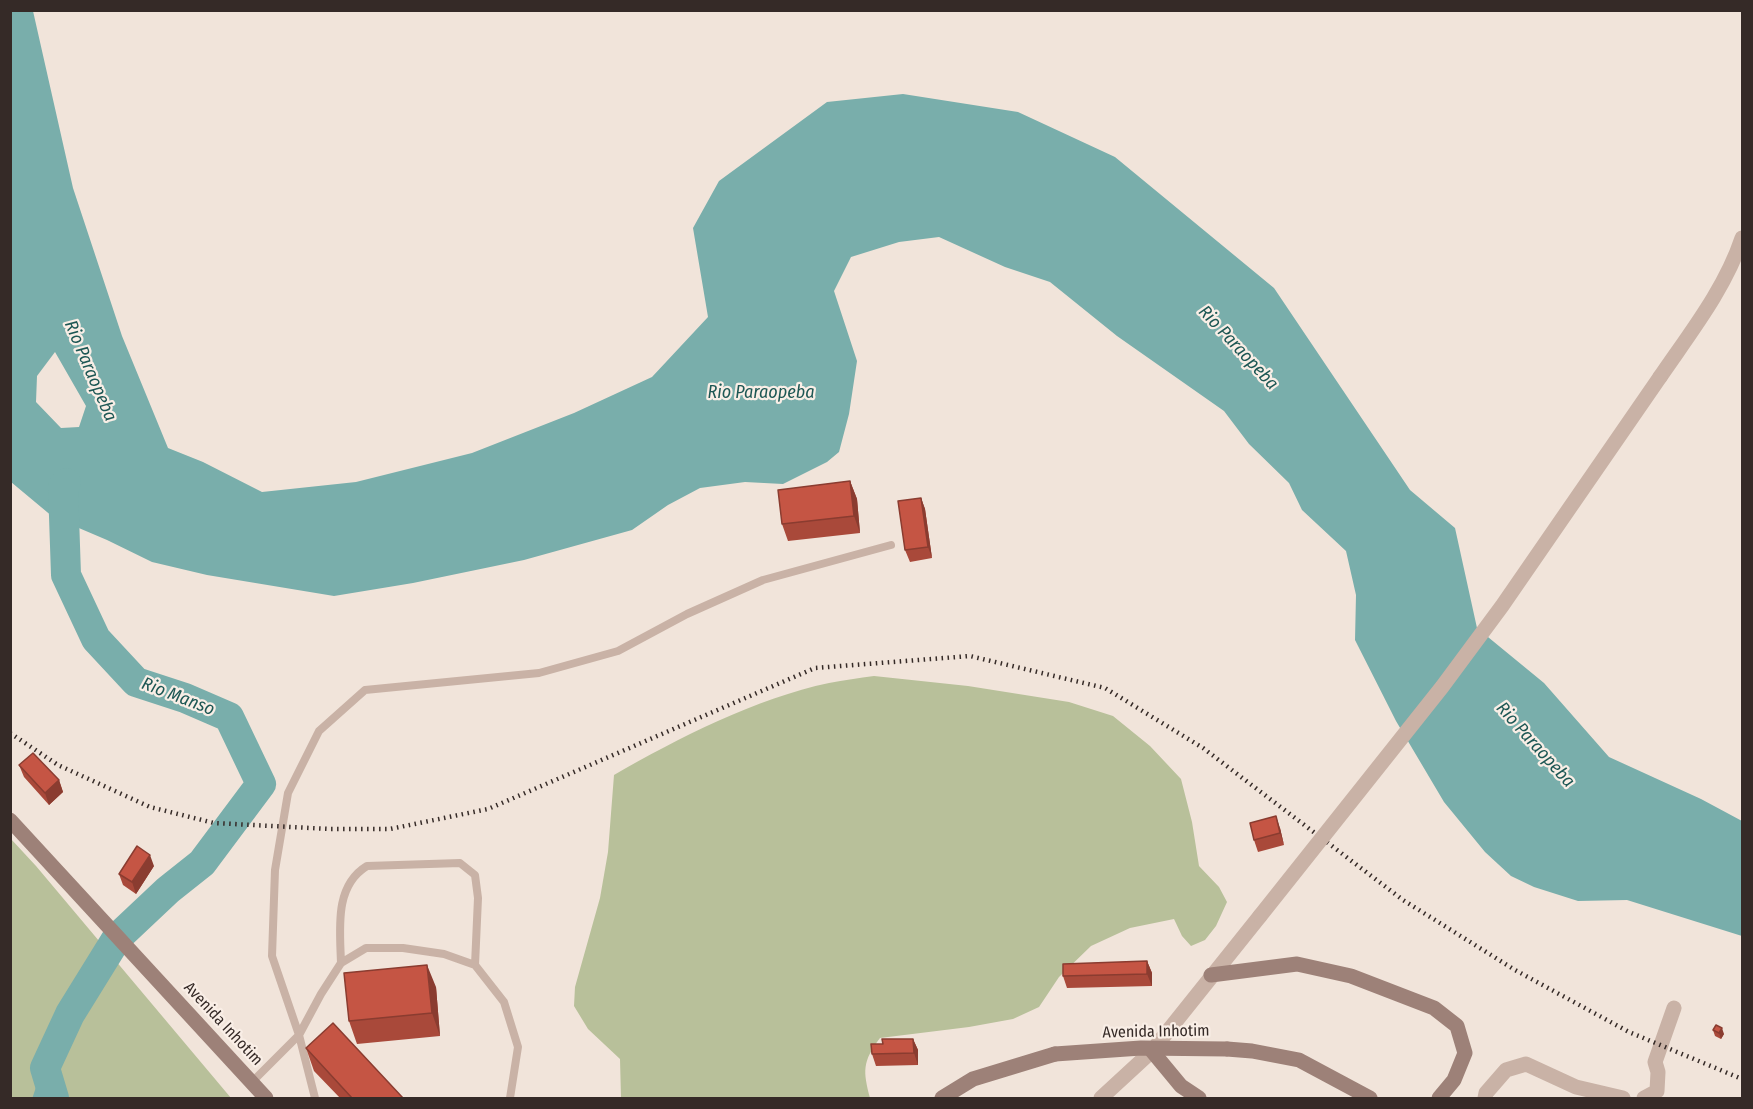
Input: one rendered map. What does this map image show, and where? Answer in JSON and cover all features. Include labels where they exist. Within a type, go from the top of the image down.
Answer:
[{"type":"main road","name":"Avenida Inhotim","points":[[10,820],[266,1098]]},
{"type":"main road","points":[[1211,975],[1297,964],[1351,976],[1434,1008],[1457,1026],[1465,1053],[1454,1080],[1439,1098]]},
{"type":"main road","name":"Avenida Inhotim","points":[[942,1098],[973,1079],[1055,1054],[1141,1048],[1227,1049],[1299,1060],[1370,1098]]},
{"type":"main road","points":[[1152,1051],[1181,1086],[1199,1098]]},
{"type":"street","points":[[1101,1098],[1152,1051],[1442,687],[1502,606],[1701,318],[1735,259],[1743,238]]},
{"type":"street","points":[[1644,1098],[1657,1091],[1658,1072],[1655,1062],[1674,1008]]},
{"type":"street","points":[[1485,1098],[1486,1093],[1506,1070],[1526,1064],[1576,1087],[1623,1098]]},
{"type":"lane","points":[[315,1098],[299,1035],[272,956],[275,870],[288,793],[319,731],[365,690],[539,673],[618,651],[687,614],[763,580],[891,545]]},
{"type":"lane","points":[[341,963],[339,923],[343,896],[358,871],[367,866],[460,863],[475,875],[478,898],[475,965]]},
{"type":"lane","points":[[252,1082],[299,1035],[341,963],[366,948],[403,948],[444,954],[475,965],[504,1002],[518,1047],[510,1098]]},
{"type":"green space","points":[[874,676],[968,686],[1069,702],[1113,716],[1150,746],[1181,779],[1192,822],[1199,866],[1219,887],[1227,902],[1216,926],[1205,940],[1191,946],[1182,936],[1174,919],[1130,928],[1091,946],[1059,977],[1039,1007],[1013,1019],[880,1038],[867,1060],[865,1073],[870,1098],[621,1098],[620,1059],[588,1029],[574,1006],[575,987],[600,898],[608,852],[614,775],[664,747],[718,721],[774,698],[835,682]]},
{"type":"green space","points":[[11,839],[36,866],[231,1098],[11,1098]]},
{"type":"water","name":"Rio Paraopeba","points":[[10,11],[33,11],[73,188],[122,336],[168,448],[203,462],[262,492],[356,482],[472,453],[574,413],[652,377],[708,317],[693,228],[719,181],[827,102],[903,94],[1018,112],[1115,157],[1274,288],[1410,490],[1455,528],[1477,628],[1544,683],[1609,757],[1701,799],[1742,821],[1742,936],[1627,900],[1578,901],[1534,887],[1511,876],[1485,852],[1444,802],[1396,721],[1355,640],[1356,595],[1346,551],[1302,510],[1289,483],[1249,444],[1224,411],[1117,336],[1050,282],[1005,267],[939,237],[899,242],[851,257],[834,291],[857,361],[849,414],[839,452],[827,462],[783,484],[745,482],[700,488],[668,505],[632,530],[524,560],[413,583],[334,596],[207,575],[152,562],[53,517],[11,482]],"holes":[[[55,352],[86,406],[79,427],[61,428],[36,402],[37,376]]]},
{"type":"building","points":[[850,481],[854,516],[782,524],[778,490]]},
{"type":"building","points":[[921,498],[928,547],[905,550],[898,501]]},
{"type":"building","points":[[33,753],[59,780],[45,793],[19,765]]},
{"type":"building","points":[[1276,816],[1280,833],[1254,840],[1250,823]]},
{"type":"building","points":[[137,846],[150,855],[132,882],[119,874]]},
{"type":"building","points":[[1147,961],[1147,974],[1063,976],[1063,964]]},
{"type":"building","points":[[427,965],[432,1013],[349,1021],[344,973]]},
{"type":"building","points":[[333,1023],[403,1098],[352,1098],[306,1048]]},
{"type":"building","points":[[1716,1025],[1722,1028],[1719,1033],[1713,1030]]},
{"type":"building","points":[[882,1039],[913,1039],[914,1053],[872,1054],[871,1044],[883,1044]]},
{"type":"waterway","name":"Rio Manso","points":[[54,1098],[45,1068],[70,1014],[117,938],[168,890],[202,863],[261,784],[229,717],[185,698],[136,682],[96,639],[66,575],[63,487],[66,483]]},
{"type":"waterway","points":[[35,1098],[45,1068]]},
{"type":"railway","points":[[10,733],[58,765],[150,807],[214,823],[330,829],[390,829],[488,809],[815,668],[970,656],[1105,688],[1203,748],[1403,900],[1515,970],[1629,1032],[1742,1079]]}]
